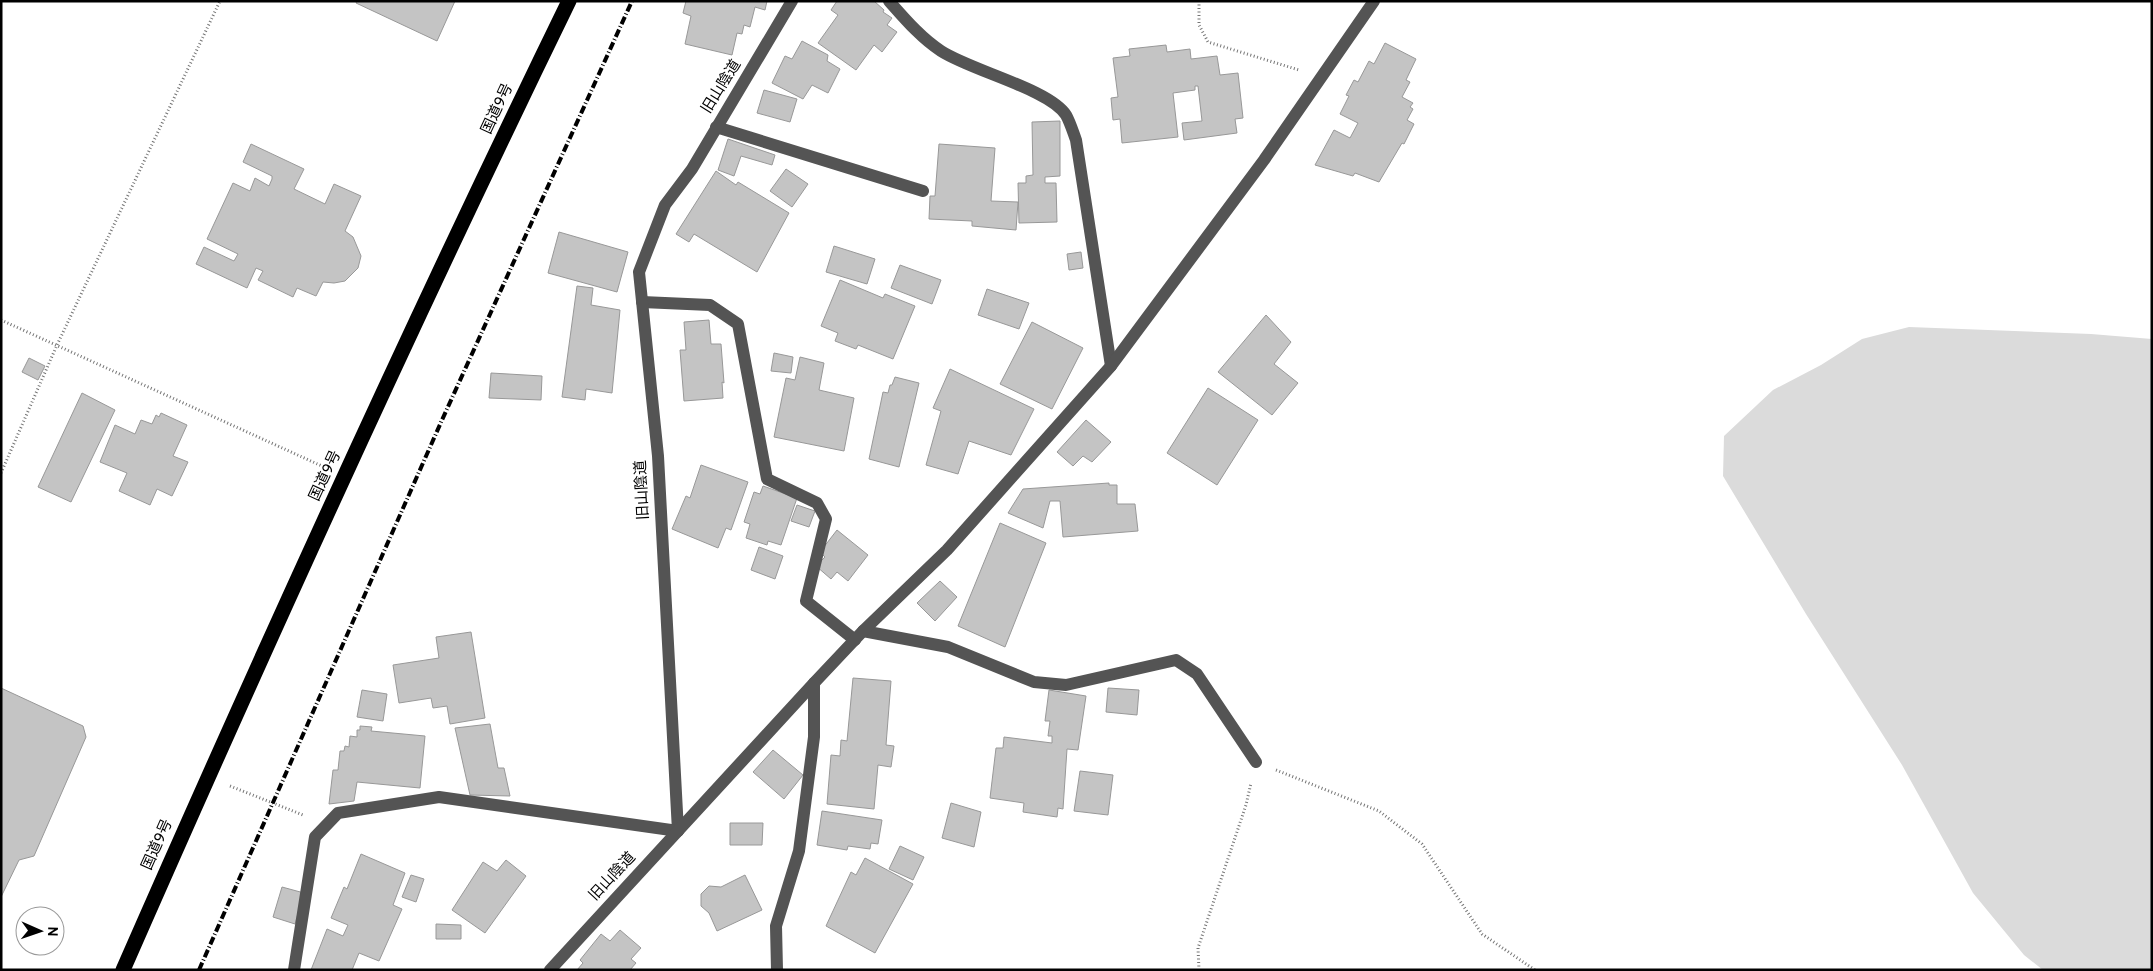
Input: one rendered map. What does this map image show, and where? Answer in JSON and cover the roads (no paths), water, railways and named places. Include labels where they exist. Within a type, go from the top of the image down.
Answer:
[{"type":"highway","name":"国道9号","points":[[123,970],[207,778],[345,477],[569,1]]},
{"type":"street","name":"旧山陰道","points":[[550,970],[678,831],[658,456],[639,272],[665,206],[692,169],[792,1]]},
{"type":"street","points":[[889,1],[916,31],[941,51],[972,68],[1045,96],[1066,114],[1076,140],[1111,366]]},
{"type":"street","points":[[294,970],[315,836],[338,813],[439,797],[678,831],[814,682],[946,550],[1111,366],[1264,160],[1374,1]]},
{"type":"street","points":[[716,127],[923,191]]},
{"type":"street","points":[[642,302],[710,305],[738,324],[767,479],[817,503],[826,519],[806,601],[859,635],[948,647],[1034,682],[1066,685],[1176,660],[1197,674],[1256,762]]},
{"type":"street","points":[[777,970],[776,926],[799,851],[814,737],[814,682]]},
{"type":"railway","points":[[199,970],[442,420],[632,1]]}]
